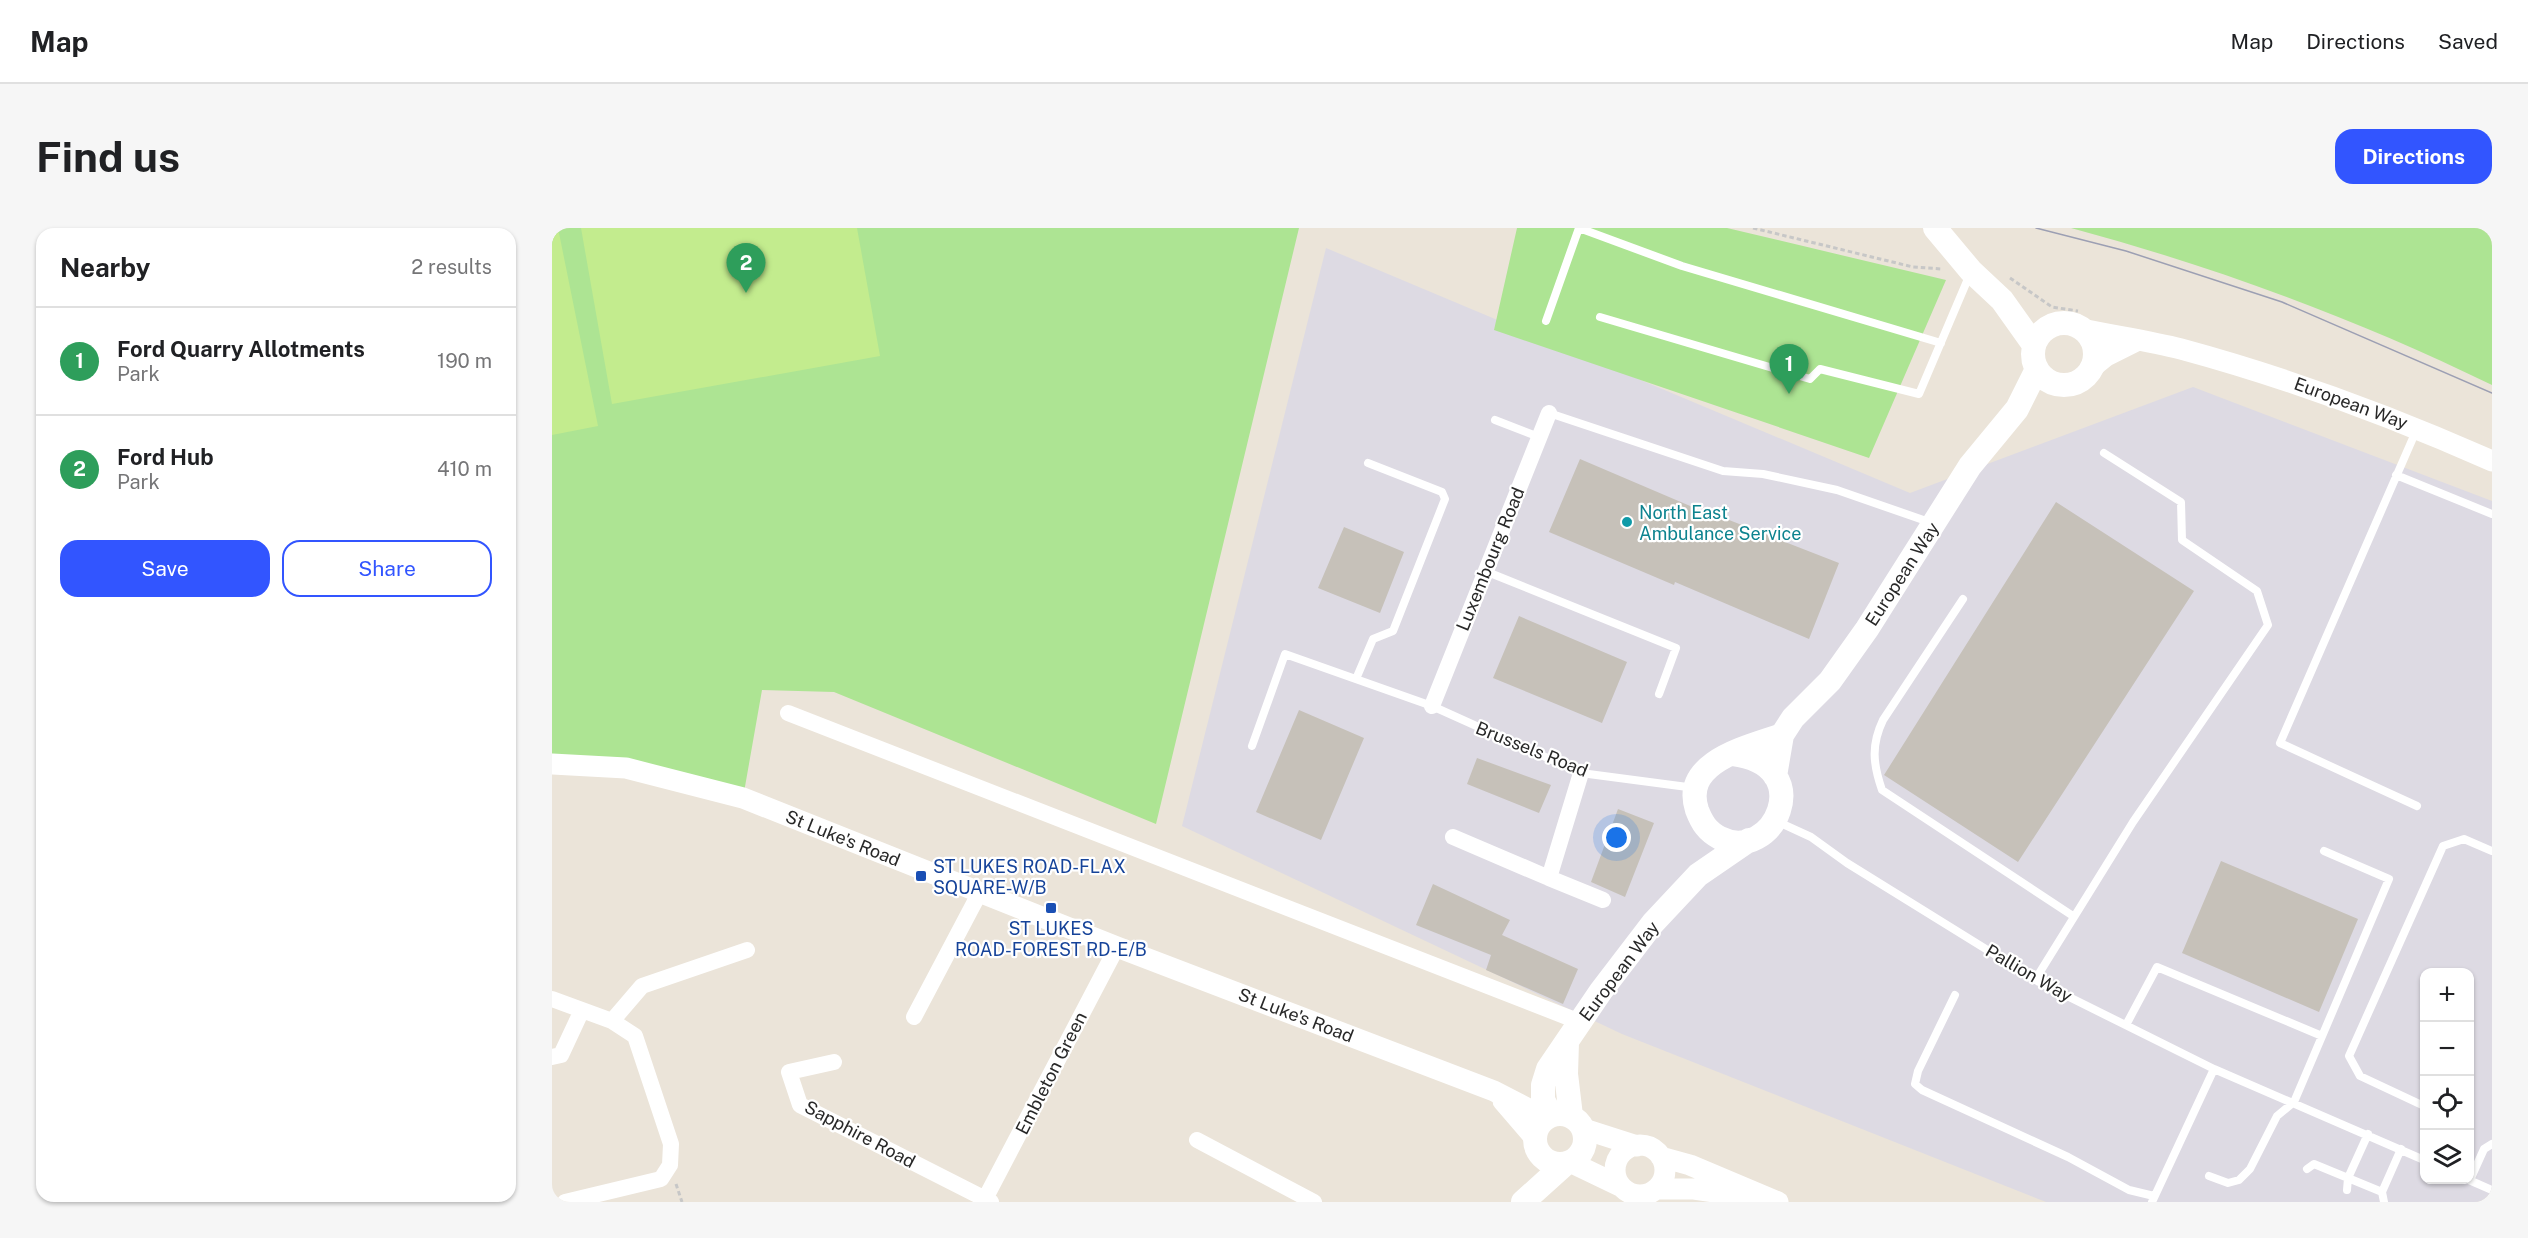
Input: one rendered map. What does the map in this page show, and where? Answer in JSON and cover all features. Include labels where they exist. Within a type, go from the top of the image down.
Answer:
[{"type":"main road","points":[[1935,228],[1971,271],[2041,336]]},
{"type":"main road","points":[[2084,321],[2093,344],[2094,353],[2090,369],[2080,380],[2070,384],[2045,376],[2033,359],[2041,336],[2067,323],[2084,321]]},
{"type":"main road","name":"European Way","points":[[1782,735],[1793,718],[1830,681],[1935,524],[1970,466],[2045,376]]},
{"type":"main road","points":[[1698,875],[1702,822],[1694,801],[1695,788],[1705,768],[1721,758],[1782,735]]},
{"type":"main road","points":[[1775,776],[1782,735]]},
{"type":"main road","points":[[1702,822],[1720,838],[1731,841],[1749,840],[1765,832],[1776,821],[1781,807],[1780,787],[1771,769],[1753,757],[1733,754]]},
{"type":"main road","name":"European Way","points":[[1554,1128],[1543,1100],[1543,1085],[1548,1069],[1573,1032],[1635,945],[1698,875],[1749,840]]},
{"type":"main road","points":[[1522,1202],[1580,1155],[1585,1147],[1554,1128]]},
{"type":"main road","points":[[1554,1128],[1551,1163],[1568,1163]]},
{"type":"main road","points":[[1522,1202],[1554,1128]]},
{"type":"street","name":"European Way","points":[[2084,321],[2136,341],[2178,348],[2289,381],[2417,427],[2492,461]]},
{"type":"street","points":[[2090,369],[2106,356],[2136,341]]},
{"type":"street","name":"Luxembourg Road","points":[[1432,706],[1549,413]]},
{"type":"street","points":[[788,713],[1573,1032]]},
{"type":"street","name":"St Luke's Road","points":[[552,764],[626,768],[743,798],[1494,1092],[1554,1128]]},
{"type":"street","points":[[1549,878],[1581,772]]},
{"type":"street","points":[[1453,837],[1603,900]]},
{"type":"street","points":[[914,1017],[981,892]]},
{"type":"street","name":"Embleton Green","points":[[988,1201],[1117,946]]},
{"type":"street","points":[[612,1021],[642,986],[747,950]]},
{"type":"street","points":[[552,999],[612,1021],[635,1036],[671,1144],[670,1165],[661,1179],[565,1202]]},
{"type":"street","points":[[552,1057],[561,1055],[582,1010]]},
{"type":"street","name":"Sapphire Road","points":[[834,1062],[789,1072],[800,1105],[988,1201]]},
{"type":"street","points":[[1554,1128],[1646,1146],[1661,1157],[1690,1165],[1778,1202]]},
{"type":"street","points":[[1197,1140],[1314,1202]]},
{"type":"street","points":[[1620,1186],[1615,1172],[1618,1159],[1628,1149],[1637,1146]]},
{"type":"street","points":[[1647,1196],[1665,1175],[1661,1157]]},
{"type":"street","points":[[1568,1163],[1620,1186],[1631,1194],[1647,1196],[1694,1189],[1771,1202]]},
{"type":"lane","points":[[1546,321],[1579,228],[1682,266],[1941,343]]},
{"type":"lane","points":[[1600,317],[1810,379],[1820,369],[1919,394],[1971,271]]},
{"type":"lane","points":[[1549,413],[1723,471],[1763,474],[1837,490],[1935,524]]},
{"type":"lane","points":[[1495,420],[1539,437]]},
{"type":"lane","points":[[2417,427],[2280,743],[2417,806]]},
{"type":"lane","points":[[2035,980],[2133,822],[2268,625],[2257,591],[2182,540],[2181,502],[2104,453]]},
{"type":"lane","points":[[1356,679],[1373,639],[1393,631],[1445,499],[1442,492],[1368,464]]},
{"type":"lane","points":[[2396,475],[2492,514]]},
{"type":"lane","points":[[1485,571],[1676,648],[1659,694]]},
{"type":"lane","points":[[1963,599],[1883,720],[1875,736],[1873,764],[1882,790],[2073,916]]},
{"type":"lane","name":"Brussels Road","points":[[1252,746],[1285,654],[1432,706],[1581,772],[1695,788]]},
{"type":"lane","name":"Pallion Way","points":[[1776,821],[1811,837],[1847,863],[2035,980],[2214,1069],[2420,1158]]},
{"type":"lane","points":[[2420,1105],[2360,1076],[2349,1056],[2443,846],[2464,839],[2492,851]]},
{"type":"lane","points":[[2209,1176],[2228,1183],[2239,1180],[2250,1169],[2277,1116],[2294,1102],[2389,879],[2324,851]]},
{"type":"lane","points":[[2126,1025],[2157,967],[2322,1036]]},
{"type":"lane","points":[[1954,995],[1918,1071],[1915,1084],[1922,1090],[2068,1157],[2129,1190],[2153,1199],[2214,1069]]},
{"type":"lane","points":[[2347,1190],[2348,1178],[2368,1134]]},
{"type":"lane","points":[[2474,1170],[2484,1149],[2492,1144]]},
{"type":"lane","points":[[2384,1202],[2382,1192],[2401,1149]]},
{"type":"lane","points":[[2307,1169],[2314,1164],[2382,1192]]},
{"type":"lane","points":[[2474,1182],[2492,1190]]},
{"type":"path","points":[[1753,228],[1913,267],[1971,271]]},
{"type":"path","points":[[2004,274],[2052,307],[2084,321]]},
{"type":"shaded area","points":[[1326,248],[1910,493],[2193,387],[2492,501],[2492,1202],[2046,1202],[1622,1034],[1182,826]]},
{"type":"green space","points":[[552,228],[1299,228],[1156,824],[834,692],[762,690],[743,798],[552,764]]},
{"type":"green space","points":[[552,228],[558,228],[598,426],[552,435]]},
{"type":"green space","points":[[581,228],[857,228],[880,356],[612,404]]},
{"type":"green space","points":[[1517,228],[1727,228],[1946,280],[1869,458],[1494,330]]},
{"type":"green space","points":[[2071,228],[2492,228],[2492,385],[2390,338],[2285,296],[2179,260]]},
{"type":"building","points":[[1580,459],[1723,520],[1724,518],[1839,563],[1809,639],[1549,532]]},
{"type":"building","points":[[2056,502],[2194,591],[2018,862],[1884,775]]},
{"type":"building","points":[[1344,527],[1404,552],[1380,613],[1318,588]]},
{"type":"building","points":[[1519,616],[1627,662],[1602,723],[1493,678]]},
{"type":"building","points":[[1299,710],[1364,738],[1321,840],[1256,812]]},
{"type":"building","points":[[1477,758],[1551,785],[1539,813],[1467,784]]},
{"type":"building","points":[[1618,809],[1654,823],[1625,897],[1591,882]]},
{"type":"building","points":[[2221,861],[2358,919],[2319,1012],[2182,953]]},
{"type":"building","points":[[1433,884],[1510,920],[1502,935],[1578,969],[1563,1004],[1486,970],[1491,955],[1416,925]]},
{"type":"tram line","points":[[2036,228],[2126,251],[2282,302],[2492,393]]},
{"type":"place","name":"Ford Hub","points":[[746,293]]},
{"type":"place","name":"Ford Quarry Allotments","points":[[1789,394]]},
{"type":"place","name":"North East Ambulance Service","points":[[1627,522]]},
{"type":"place","name":"ST LUKES ROAD-FLAX SQUARE-W/B","points":[[921,876]]},
{"type":"place","name":"ST LUKES ROAD-FOREST RD-E/B","points":[[1051,908]]}]
